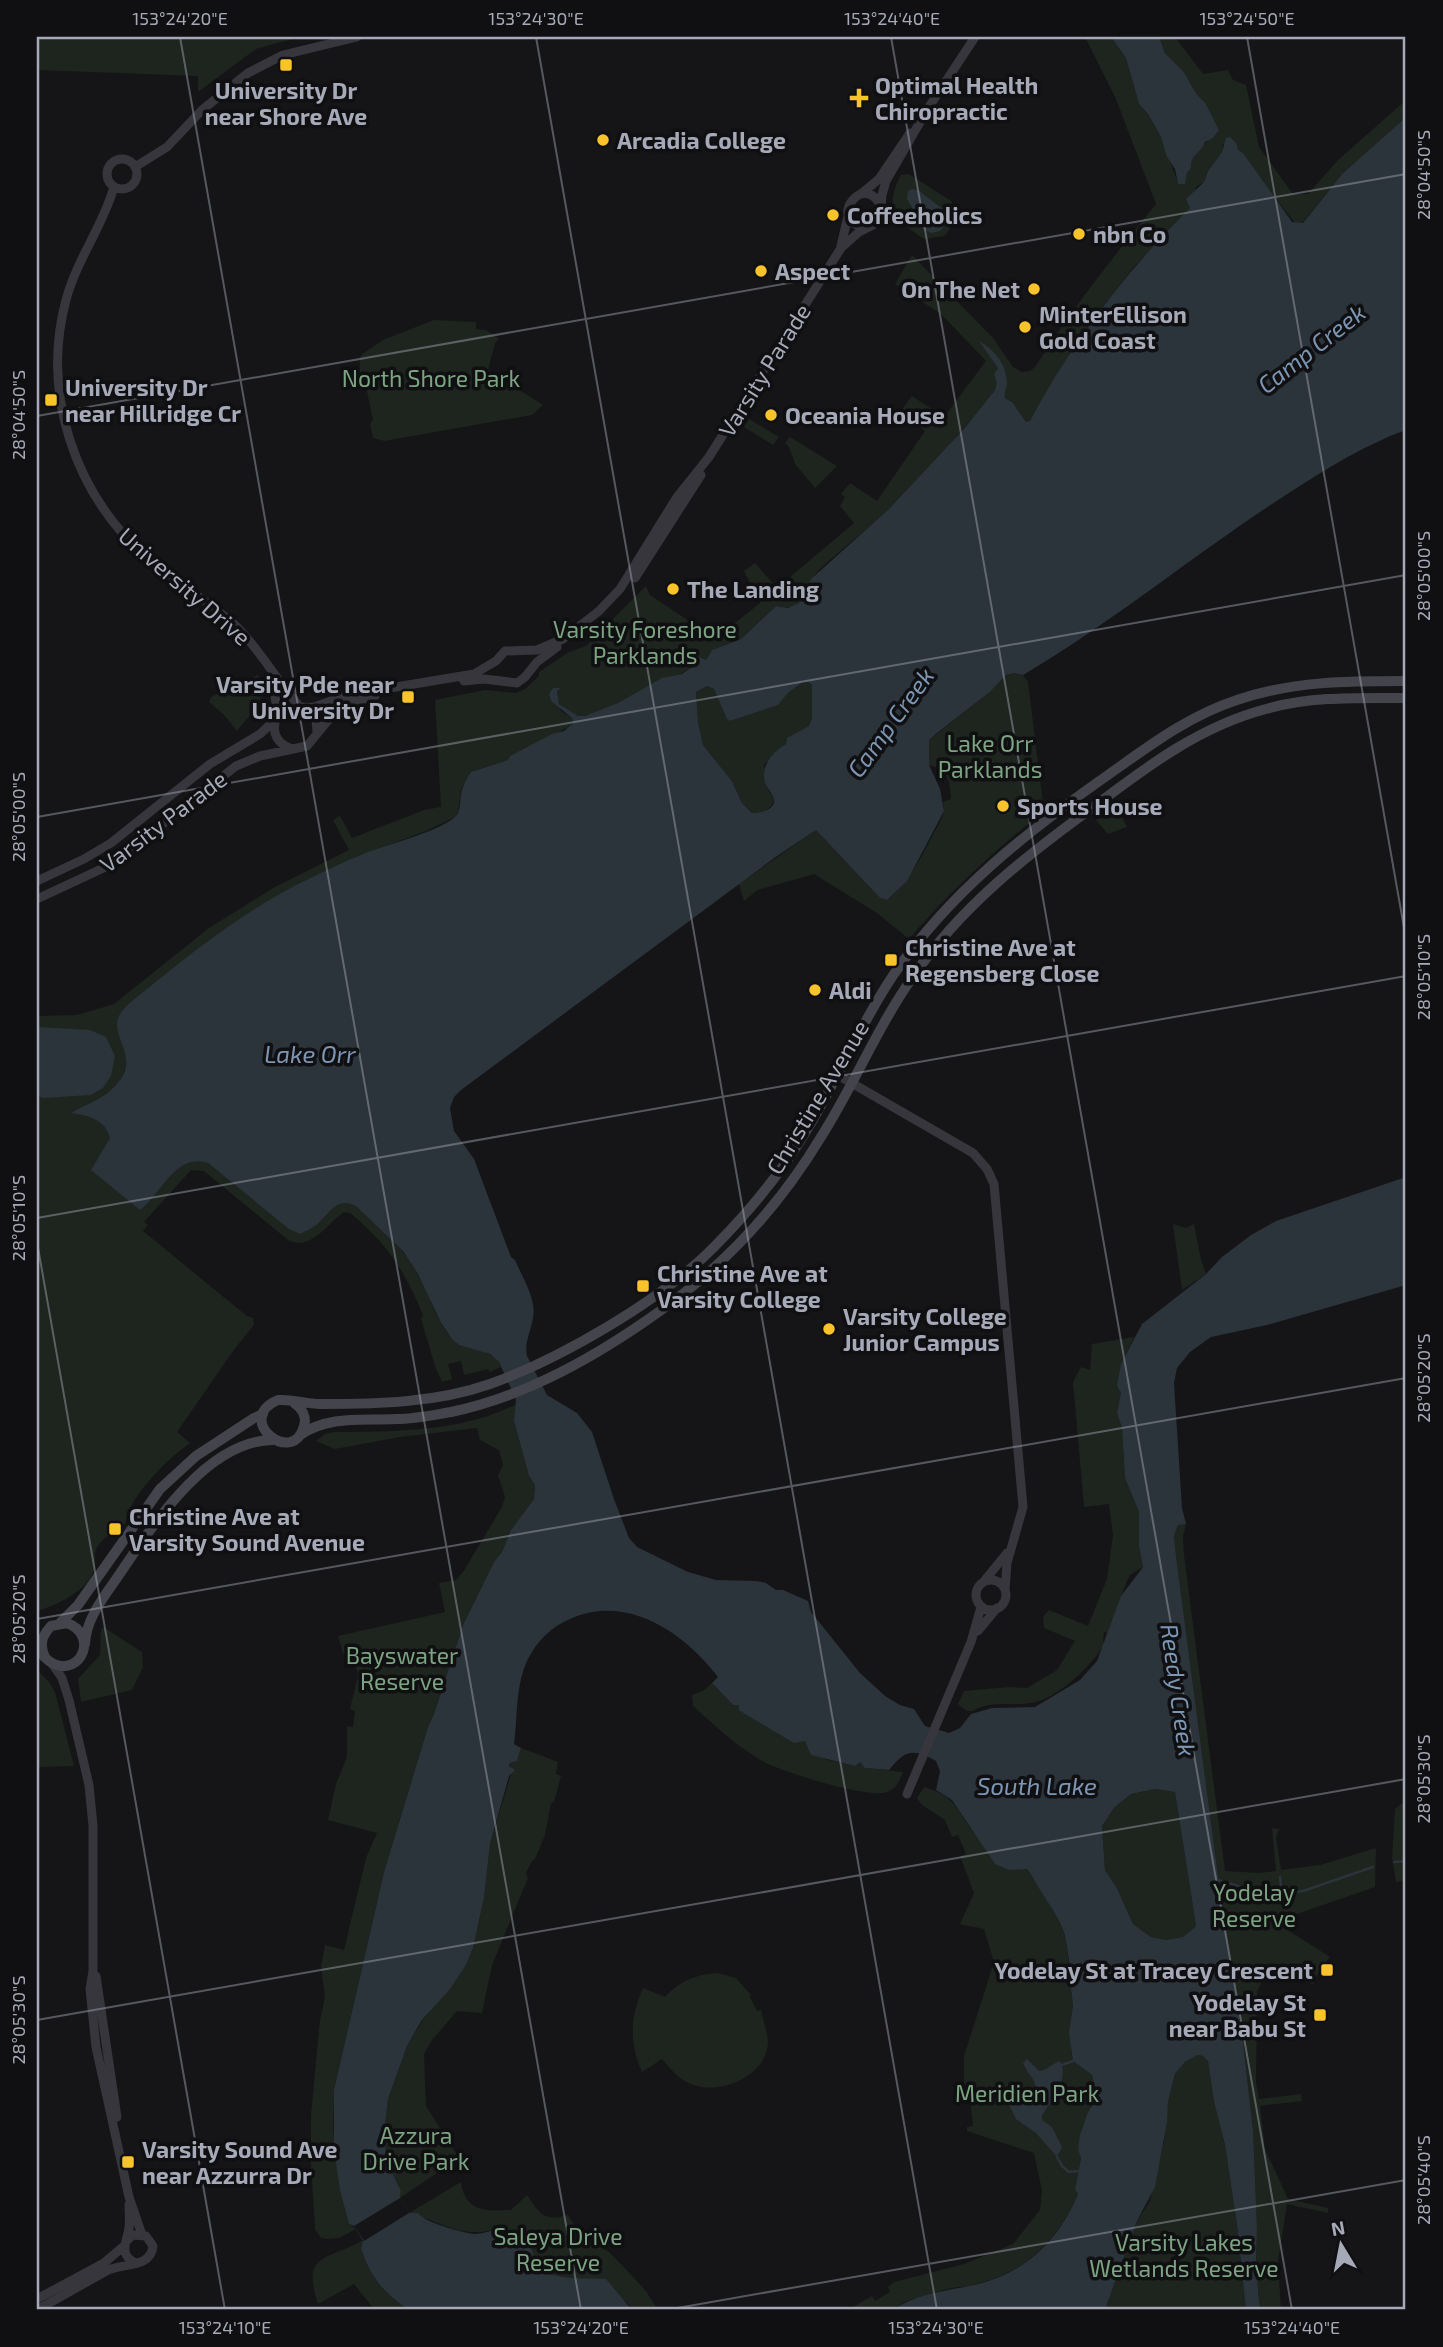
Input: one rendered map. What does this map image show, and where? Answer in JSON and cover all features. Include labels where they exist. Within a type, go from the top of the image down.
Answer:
[{"type":"main road","name":"Christine Avenue","points":[[56,1625],[78,1605],[160,1489],[196,1455],[263,1415],[273,1402],[283,1400],[319,1404],[416,1400],[458,1393],[498,1381],[541,1362],[649,1299],[705,1256],[754,1202],[793,1150],[863,1023],[895,973],[942,915],[1008,849],[1150,744],[1181,726],[1238,700],[1309,683],[1406,681]]},
{"type":"main road","name":"Christine Avenue","points":[[85,1644],[88,1625],[99,1604],[152,1527],[180,1492],[229,1454],[256,1441],[289,1442],[314,1427],[333,1421],[420,1418],[505,1397],[548,1379],[649,1318],[719,1263],[767,1213],[802,1166],[827,1128],[878,1032],[912,977],[966,912],[1031,853],[1119,787],[1180,745],[1219,725],[1247,715],[1282,705],[1320,699],[1406,698]]},
{"type":"main road","points":[[1111,773],[1119,787]]},
{"type":"main road","points":[[714,1247],[719,1263]]},
{"type":"main road","points":[[705,1256],[719,1263]]},
{"type":"main road","points":[[294,1402],[305,1417],[300,1435]]},
{"type":"main road","points":[[263,1415],[264,1429],[273,1440]]},
{"type":"main road","points":[[37,1627],[56,1625],[74,1626],[84,1637],[85,1644],[84,1651],[75,1662],[63,1666],[44,1656],[42,1638],[56,1625]]},
{"type":"street","points":[[135,167],[167,147],[202,110],[248,73],[283,55],[357,37]]},
{"type":"street","points":[[927,110],[886,181],[880,218],[868,227],[853,223],[848,215],[850,202],[879,179],[975,37]]},
{"type":"street","points":[[128,160],[135,167],[137,176],[132,185],[123,189],[114,187],[106,174],[113,161],[128,160]]},
{"type":"street","name":"University Drive","points":[[114,187],[73,276],[60,326],[58,384],[68,438],[89,486],[117,527],[146,558],[238,628],[301,707]]},
{"type":"street","points":[[861,194],[872,195],[881,208]]},
{"type":"street","name":"Varsity Parade","points":[[841,248],[848,215]]},
{"type":"street","name":"Varsity Parade","points":[[37,881],[111,843],[210,764],[252,739],[288,708],[324,705],[357,693],[474,674],[496,661],[505,652],[537,650],[562,639],[605,605],[626,581],[677,497],[709,457],[841,248],[868,227]]},
{"type":"street","name":"Varsity Parade","points":[[37,899],[111,864],[236,766],[260,756],[307,746],[335,710],[349,702],[459,681],[522,681],[542,658],[589,626],[622,595],[706,467],[709,457]]},
{"type":"street","points":[[517,651],[528,662],[528,672]]},
{"type":"street","points":[[496,661],[497,677],[506,683]]},
{"type":"street","name":"University Drive","points":[[270,670],[277,717]]},
{"type":"street","points":[[301,707],[316,719],[315,737]]},
{"type":"street","points":[[277,717],[274,732],[276,738],[292,750]]},
{"type":"street","points":[[836,1074],[973,1153],[987,1169],[994,1184],[1023,1500],[1021,1521],[1007,1563],[1002,1605],[990,1610],[981,1607],[976,1599],[979,1585],[1002,1561],[1012,1544]]},
{"type":"street","points":[[984,1581],[991,1580],[1005,1590]]},
{"type":"street","points":[[907,1794],[971,1642],[981,1607]]},
{"type":"street","points":[[971,1642],[997,1608]]},
{"type":"street","points":[[44,1656],[62,1678],[85,1766],[92,1805],[93,1971],[96,1975],[129,2197],[130,2225],[125,2255],[135,2263]]},
{"type":"street","points":[[69,1700],[68,1677],[75,1662]]},
{"type":"street","points":[[37,2310],[108,2270],[149,2259],[153,2251],[151,2242],[142,2235],[129,2197]]},
{"type":"street","points":[[37,2299],[104,2263],[133,2235],[142,2235]]},
{"type":"green space","points":[[37,37],[299,37],[256,49],[198,92],[198,76],[37,70]]},
{"type":"green space","points":[[1085,37],[1111,37],[1126,58],[1139,104],[1161,137],[1178,183],[1187,174],[1198,151],[1219,130],[1206,104],[1195,92],[1184,72],[1165,53],[1159,37],[1175,37],[1203,74],[1228,70],[1233,80],[1246,85],[1259,147],[1293,194],[1308,194],[1338,160],[1406,100],[1406,117],[1342,174],[1300,229],[1262,182],[1243,153],[1223,144],[1222,152],[1208,171],[1204,182],[1196,187],[1190,208],[1134,267],[1097,314],[1070,353],[1030,422],[1026,422],[1004,394],[995,390],[917,482],[819,570],[796,605],[788,608],[776,606],[741,639],[712,650],[706,660],[597,713],[586,716],[573,714],[559,704],[557,690],[553,688],[552,696],[562,712],[572,718],[573,723],[510,756],[508,760],[471,772],[461,790],[455,817],[302,882],[221,932],[122,1011],[127,1048],[125,1069],[113,1088],[102,1097],[72,1112],[90,1117],[101,1123],[109,1132],[111,1138],[92,1170],[175,1171],[190,1161],[208,1163],[300,1234],[316,1225],[338,1204],[352,1204],[383,1229],[399,1247],[419,1277],[449,1335],[462,1345],[492,1356],[501,1367],[490,1372],[488,1369],[464,1375],[461,1361],[448,1364],[452,1379],[442,1382],[421,1319],[423,1315],[409,1285],[385,1247],[350,1213],[344,1212],[311,1239],[304,1242],[288,1240],[204,1171],[191,1170],[144,1222],[148,1225],[143,1231],[247,1316],[253,1318],[254,1325],[177,1432],[190,1443],[153,1477],[134,1501],[123,1526],[98,1546],[95,1567],[87,1583],[71,1596],[37,1611],[37,1016],[77,1015],[114,1004],[209,928],[275,887],[349,850],[333,820],[340,816],[352,838],[424,810],[441,807],[435,700],[485,690],[516,693],[525,689],[539,676],[539,672],[569,652],[586,646],[646,586],[650,595],[701,629],[724,632],[760,603],[744,571],[755,563],[777,588],[854,523],[840,506],[845,497],[841,494],[850,483],[877,501],[925,431],[900,412],[912,396],[944,417],[986,361],[941,314],[895,284],[912,255],[993,338],[1013,367],[1022,372],[1035,367],[1093,284],[1156,204],[1116,99]]},
{"type":"green space","points":[[909,174],[951,201],[954,219],[944,236],[924,239],[895,219],[894,191],[901,175]]},
{"type":"green space","name":"North Shore Park","points":[[434,320],[476,322],[476,329],[486,330],[499,339],[495,343],[488,370],[543,405],[532,415],[384,441],[373,438],[370,424],[373,420],[360,372],[361,355],[383,340]]},
{"type":"green space","points":[[749,419],[779,437],[773,445],[744,427]]},
{"type":"green space","points":[[790,437],[837,466],[815,488],[795,464],[785,443]]},
{"type":"green space","points":[[258,675],[261,685],[260,699],[237,731],[209,702],[211,697]]},
{"type":"green space","name":"Lake Orr Parklands","points":[[1006,675],[1023,675],[1028,682],[1044,811],[940,904],[909,939],[877,913],[814,874],[758,890],[744,901],[739,884],[816,830],[880,898],[887,900],[918,862],[942,818],[943,802],[951,799],[949,782],[943,769],[929,765],[929,740],[990,692]]},
{"type":"green space","name":"Varsity Foreshore Parklands","points":[[803,682],[812,685],[812,718],[809,726],[779,749],[764,765],[767,788],[774,799],[766,810],[752,813],[742,803],[732,781],[703,745],[696,692],[707,686],[714,689],[730,721],[777,705]]},
{"type":"green space","points":[[1111,810],[1119,812],[1127,827],[1108,834],[1096,820]]},
{"type":"green space","points":[[1173,1224],[1186,1228],[1194,1224],[1206,1274],[1182,1290]]},
{"type":"green space","points":[[1134,1337],[1121,1364],[1121,1393],[1117,1413],[1122,1428],[1125,1478],[1139,1512],[1139,1546],[1143,1567],[1130,1575],[1126,1583],[1108,1633],[1104,1632],[1105,1643],[1073,1680],[1052,1695],[1031,1703],[994,1704],[967,1711],[958,1704],[964,1691],[1027,1688],[1057,1670],[1075,1641],[1044,1628],[1043,1617],[1049,1610],[1088,1626],[1107,1579],[1113,1535],[1109,1504],[1084,1507],[1073,1382],[1081,1367],[1090,1370],[1092,1344]]},
{"type":"green space","name":"Bayswater Reserve","points":[[517,1404],[514,1421],[529,1476],[535,1485],[534,1499],[511,1530],[463,1625],[428,1727],[384,1872],[334,2090],[333,2130],[340,2191],[349,2224],[356,2229],[339,2238],[321,2238],[315,2229],[311,2115],[320,2020],[325,1997],[321,1967],[325,1945],[344,1950],[366,1858],[377,1833],[328,1820],[336,1784],[347,1757],[347,1726],[353,1727],[355,1711],[350,1709],[358,1676],[357,1670],[343,1653],[338,1636],[445,1612],[439,1583],[456,1580],[463,1572],[502,1507],[505,1497],[498,1475],[503,1465],[499,1450],[480,1440],[477,1428],[400,1437],[335,1449],[316,1441],[325,1434],[334,1432],[404,1431],[451,1425],[496,1413]]},
{"type":"green space","name":"Yodelay Reserve","points":[[1178,1524],[1186,1524],[1183,1536],[1184,1555],[1225,1871],[1276,1871],[1272,1828],[1279,1829],[1276,1838],[1281,1870],[1320,1865],[1376,1848],[1375,1887],[1285,1918],[1281,1926],[1330,1957],[1313,1984],[1267,1970],[1257,1992],[1256,2082],[1259,2099],[1301,2094],[1302,2101],[1260,2106],[1265,2149],[1288,2199],[1328,2208],[1328,2213],[1287,2204],[1278,2261],[1281,2310],[1260,2310],[1256,2268],[1253,2130],[1176,1556],[1174,1536]]},
{"type":"green space","points":[[103,1627],[142,1652],[143,1667],[132,1690],[81,1702],[78,1679],[100,1655]]},
{"type":"green space","points":[[37,1670],[55,1692],[74,1766],[37,1767]]},
{"type":"green space","points":[[712,1683],[733,1705],[740,1705],[805,1741],[824,1759],[855,1766],[859,1761],[866,1768],[903,1772],[899,1781],[887,1792],[863,1792],[791,1773],[766,1763],[738,1745],[693,1706],[692,1695],[703,1691]]},
{"type":"green space","name":"Azzura Drive Park","points":[[521,1748],[558,1762],[556,1774],[561,1776],[554,1802],[551,1803],[545,1835],[526,1873],[528,1878],[492,1965],[482,2013],[457,2011],[432,2040],[424,2054],[426,2106],[459,2158],[400,2198],[401,2191],[386,2160],[388,2099],[407,2046],[423,2020],[466,1965],[473,1948],[484,1898],[490,1844],[511,1774],[510,1763],[517,1761]]},
{"type":"green space","name":"Meridien Park","points":[[924,1787],[944,1795],[951,1801],[980,1839],[1027,1861],[1064,1933],[1069,1964],[1074,1976],[1071,2041],[1073,2061],[1092,2075],[1097,2099],[1078,2149],[1081,2158],[1075,2189],[1078,2194],[1061,2226],[1038,2252],[1024,2263],[992,2280],[926,2295],[891,2310],[848,2310],[872,2296],[875,2301],[890,2292],[888,2287],[894,2282],[964,2264],[1013,2244],[1040,2210],[1042,2191],[1034,2153],[967,2131],[967,2127],[973,2126],[970,2099],[964,2099],[964,2056],[994,1962],[984,1929],[960,1924],[974,1893],[960,1856],[966,1854],[958,1835],[952,1837],[945,1820],[922,1805],[917,1798]]},
{"type":"green space","points":[[1155,1789],[1175,1792],[1196,1926],[1183,1937],[1166,1940],[1151,1937],[1133,1924],[1117,1888],[1105,1870],[1102,1826],[1114,1808],[1131,1794]]},
{"type":"green space","points":[[1406,1800],[1406,1880],[1396,1882],[1392,1858],[1395,1809]]},
{"type":"green space","points":[[717,1973],[736,1978],[751,1995],[757,2011],[761,2010],[768,2043],[759,2065],[739,2081],[715,2087],[702,2087],[686,2082],[662,2059],[642,2072],[635,2050],[633,2030],[643,1988],[665,1997],[688,1980]]},
{"type":"green space","name":"Varsity Lakes Wetlands Reserve","points":[[1198,2055],[1208,2060],[1214,2102],[1225,2145],[1246,2310],[1105,2310],[1137,2221],[1150,2201],[1164,2142],[1168,2102],[1175,2074],[1185,2062]]},
{"type":"green space","name":"Saleya Drive Reserve","points":[[461,2182],[467,2200],[478,2208],[511,2210],[527,2195],[543,2215],[553,2218],[568,2215],[580,2235],[609,2252],[646,2291],[658,2310],[632,2310],[627,2302],[544,2272],[532,2257],[531,2245],[509,2238],[497,2229],[484,2232],[462,2231],[409,2213]]},
{"type":"green space","points":[[364,2241],[361,2249],[374,2277],[392,2298],[409,2310],[375,2310],[354,2284],[318,2304],[313,2275],[315,2266],[320,2260]]},
{"type":"water","points":[[1111,37],[1159,37],[1165,53],[1184,72],[1195,92],[1206,104],[1219,130],[1213,138],[1205,142],[1194,157],[1185,184],[1178,184],[1175,169],[1167,157],[1161,137],[1139,104],[1126,58]]},
{"type":"water","name":"Lake Orr","points":[[1406,117],[1406,430],[1355,453],[1291,492],[1056,655],[1023,675],[1006,675],[990,692],[929,740],[929,765],[940,789],[944,811],[907,881],[887,900],[880,898],[816,830],[461,1090],[454,1097],[450,1108],[454,1131],[474,1159],[511,1257],[515,1260],[531,1296],[534,1311],[527,1342],[527,1356],[547,1395],[577,1413],[592,1432],[629,1538],[637,1547],[688,1572],[716,1580],[766,1583],[776,1590],[783,1590],[808,1601],[811,1612],[860,1673],[885,1696],[914,1709],[925,1726],[949,1733],[960,1728],[971,1714],[992,1708],[1035,1707],[1080,1680],[1097,1661],[1121,1596],[1143,1567],[1139,1546],[1139,1512],[1125,1478],[1122,1428],[1117,1413],[1121,1393],[1117,1386],[1121,1364],[1142,1324],[1206,1274],[1222,1257],[1251,1235],[1276,1221],[1406,1177],[1406,1285],[1267,1325],[1211,1337],[1190,1352],[1177,1368],[1174,1383],[1182,1508],[1186,1524],[1178,1525],[1174,1536],[1253,2130],[1256,2268],[1260,2310],[1246,2310],[1225,2145],[1214,2102],[1208,2061],[1198,2055],[1185,2062],[1175,2074],[1155,2187],[1137,2221],[1105,2310],[893,2310],[922,2296],[993,2280],[1024,2263],[1038,2253],[1061,2226],[1078,2194],[1075,2189],[1081,2158],[1078,2150],[1080,2135],[1088,2112],[1097,2099],[1092,2075],[1073,2061],[1069,2033],[1074,1976],[1062,1927],[1027,1869],[1009,1870],[995,1864],[952,1800],[936,1790],[940,1771],[936,1761],[921,1754],[910,1753],[900,1758],[889,1770],[865,1768],[860,1762],[855,1766],[811,1755],[805,1741],[794,1743],[739,1710],[739,1705],[733,1705],[712,1683],[718,1677],[688,1645],[671,1632],[652,1621],[612,1611],[591,1612],[563,1622],[545,1635],[528,1659],[519,1690],[514,1744],[521,1748],[517,1761],[509,1766],[515,1770],[509,1776],[490,1844],[484,1898],[473,1948],[466,1965],[450,1989],[422,2020],[407,2046],[388,2099],[385,2127],[386,2160],[401,2191],[400,2198],[409,2213],[418,2213],[435,2223],[469,2233],[480,2234],[497,2229],[509,2238],[531,2245],[534,2258],[540,2267],[549,2273],[570,2278],[606,2279],[632,2310],[409,2310],[385,2291],[374,2277],[361,2249],[363,2241],[354,2226],[349,2224],[340,2191],[334,2149],[334,2090],[384,1872],[428,1727],[463,1625],[511,1530],[534,1499],[535,1485],[529,1476],[514,1421],[516,1400],[499,1362],[490,1354],[459,1345],[452,1339],[403,1251],[356,1206],[349,1203],[338,1205],[315,1226],[300,1234],[289,1229],[208,1163],[197,1161],[178,1169],[140,1210],[91,1170],[110,1138],[108,1132],[100,1123],[89,1117],[71,1113],[106,1094],[123,1075],[126,1056],[117,1024],[119,1016],[129,1003],[220,932],[282,892],[372,850],[449,822],[458,813],[462,790],[471,772],[508,760],[510,756],[552,734],[564,731],[573,723],[572,718],[551,701],[549,694],[553,688],[561,688],[557,691],[559,704],[578,716],[585,716],[618,703],[662,678],[682,674],[695,665],[697,656],[706,660],[712,650],[741,639],[776,606],[788,608],[799,603],[811,579],[889,509],[963,430],[995,390],[997,383],[994,374],[998,368],[979,341],[1002,363],[1007,382],[1005,398],[1012,402],[1026,422],[1030,421],[1064,363],[1102,308],[1166,232],[1190,208],[1186,199],[1204,182],[1208,171],[1222,152],[1226,138],[1230,137],[1237,144],[1238,150],[1243,153],[1292,222],[1303,223],[1342,174]],"holes":[[[803,682],[812,685],[812,718],[809,726],[787,738],[786,744],[768,762],[764,779],[774,803],[766,810],[752,813],[742,803],[732,781],[703,745],[696,692],[707,686],[714,689],[730,721],[778,705]],[[1155,1789],[1175,1792],[1196,1926],[1183,1937],[1166,1940],[1151,1937],[1133,1924],[1117,1888],[1105,1870],[1102,1826],[1114,1808],[1131,1794]]]},
{"type":"water","points":[[918,190],[944,210],[946,224],[940,231],[931,233],[920,227],[907,199],[908,191]]},
{"type":"water","points":[[37,1027],[90,1030],[106,1037],[115,1056],[111,1076],[103,1088],[91,1095],[43,1098],[37,1096]]},
{"type":"water","points":[[1027,2059],[1039,2071],[1060,2061],[1063,2076],[1061,2083],[1042,2116],[1042,2120],[1052,2127],[1062,2147],[1057,2157],[1036,2133],[1016,2119],[1005,2096],[1007,2092],[1011,2092],[1021,2102],[1032,2102],[1036,2090],[1034,2081],[1023,2063]]},
{"type":"pier","points":[[400,2198],[409,2213],[364,2241],[354,2226]]},
{"type":"waterway","points":[[1394,1862],[1406,1861]]},
{"type":"waterway","points":[[1218,1880],[1273,1896],[1303,1891],[1373,1867]]},
{"type":"waterway","points":[[1280,1877],[1282,1894]]},
{"type":"waterway","points":[[1062,2065],[1073,2061]]},
{"type":"waterway","points":[[1057,2157],[1069,2172],[1079,2171]]},
{"type":"place","name":"University Dr near Shore Ave","points":[[286,65]]},
{"type":"place","name":"Optimal Health Chiropractic","points":[[859,98]]},
{"type":"place","name":"Arcadia College","points":[[603,140]]},
{"type":"place","name":"Coffeeholics","points":[[833,215]]},
{"type":"place","name":"nbn Co","points":[[1079,234]]},
{"type":"place","name":"Aspect","points":[[761,271]]},
{"type":"place","name":"On The Net","points":[[1034,289]]},
{"type":"place","name":"MinterEllison Gold Coast","points":[[1025,327]]},
{"type":"place","name":"University Dr near Hillridge Cr","points":[[51,400]]},
{"type":"place","name":"Oceania House","points":[[771,415]]},
{"type":"place","name":"The Landing","points":[[673,589]]},
{"type":"place","name":"Varsity Pde near University Dr","points":[[408,697]]},
{"type":"place","name":"Sports House","points":[[1003,806]]},
{"type":"place","name":"Christine Ave at Regensberg Close","points":[[891,960]]},
{"type":"place","name":"Aldi","points":[[815,990]]},
{"type":"place","name":"Christine Ave at Varsity College","points":[[643,1286]]},
{"type":"place","name":"Varsity College Junior Campus","points":[[829,1329]]},
{"type":"place","name":"Christine Ave at Varsity Sound Avenue","points":[[115,1529]]},
{"type":"place","name":"Yodelay St at Tracey Crescent","points":[[1327,1970]]},
{"type":"place","name":"Yodelay St near Babu St","points":[[1320,2015]]},
{"type":"place","name":"Varsity Sound Ave near Azzurra Dr","points":[[128,2162]]},
{"type":"water label","name":"Camp Creek","points":[[1311,348]]},
{"type":"water label","name":"Camp Creek","points":[[890,722]]},
{"type":"water label","name":"Reedy Creek","points":[[1179,1690]]},
{"type":"water label","name":"South Lake","points":[[1037,1785]]}]
